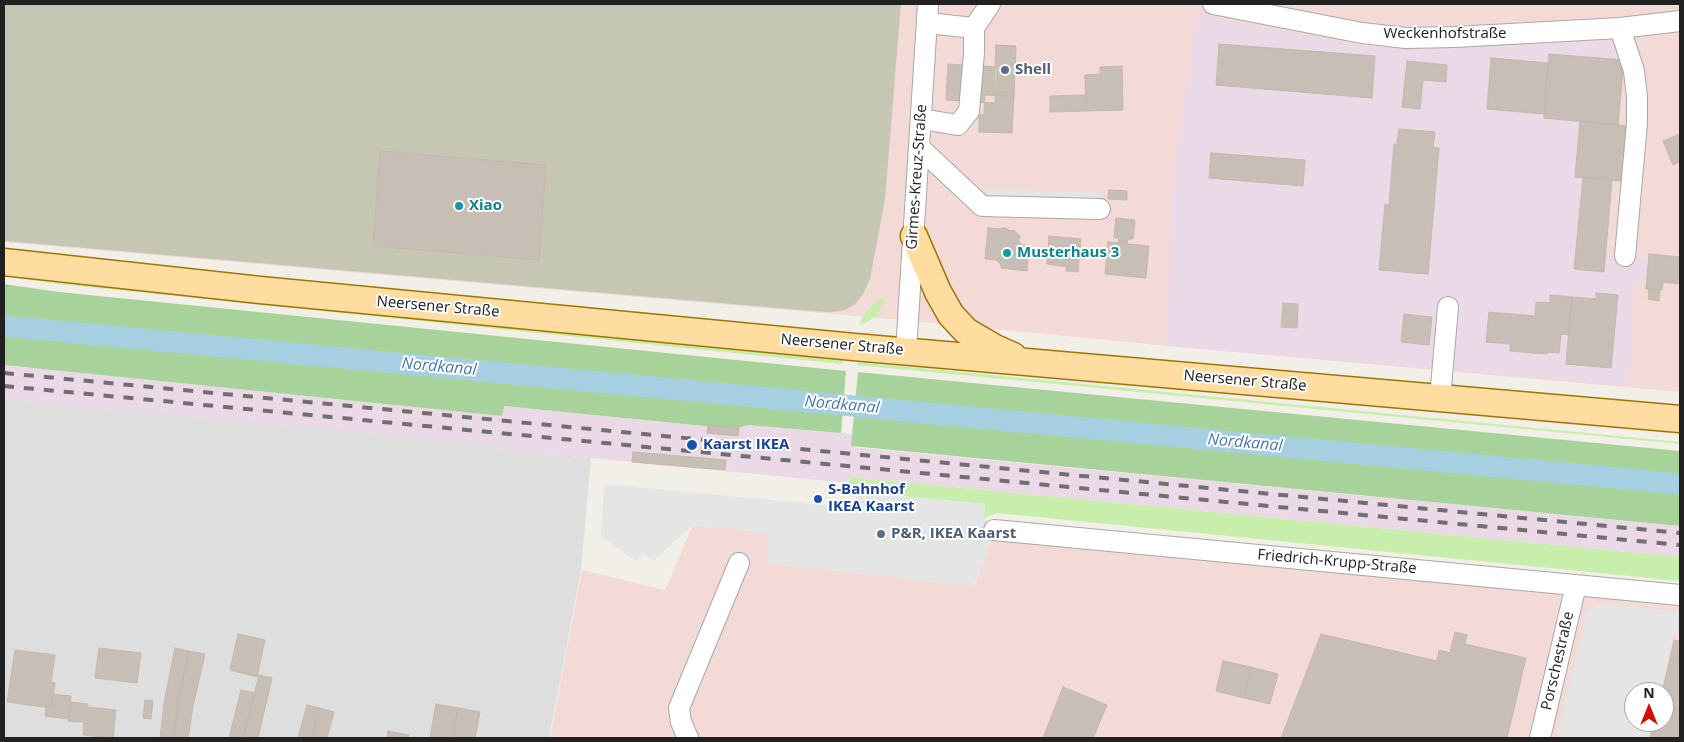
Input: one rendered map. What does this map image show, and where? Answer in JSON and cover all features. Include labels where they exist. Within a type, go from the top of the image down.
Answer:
[{"type":"main road","points":[[914,236],[938,292],[951,315],[966,331],[995,348],[1027,362]]},
{"type":"main road","name":"Neersener Straße","points":[[4,262],[260,290],[906,351],[1680,419]]},
{"type":"street","points":[[921,119],[958,125],[969,111],[974,53],[974,28],[990,4]]},
{"type":"street","name":"Weckenhofstraße","points":[[1213,4],[1362,33],[1406,38],[1620,28],[1680,21]]},
{"type":"street","points":[[928,13],[974,28]]},
{"type":"street","name":"Girmes-Kreuz-Straße","points":[[906,351],[928,13]]},
{"type":"street","points":[[1620,28],[1634,71],[1638,97],[1625,256]]},
{"type":"street","points":[[919,147],[982,206],[1100,210]]},
{"type":"street","points":[[1440,398],[1448,307]]},
{"type":"street","name":"Friedrich-Krupp-Straße","points":[[994,530],[1680,595]]},
{"type":"street","points":[[688,738],[681,722],[679,708],[739,563]]},
{"type":"street","name":"Porschestraße","points":[[1540,738],[1576,585]]},
{"type":"shaded area","points":[[4,4],[1680,4],[1680,392],[902,320],[4,242]]},
{"type":"shaded area","points":[[4,4],[901,4],[885,199],[870,279],[863,294],[855,304],[845,310],[824,312],[4,241]]},
{"type":"shaded area","points":[[1197,15],[1363,46],[1409,49],[1613,41],[1624,60],[1618,125],[1628,126],[1622,181],[1612,180],[1605,255],[1649,258],[1646,281],[1635,281],[1629,386],[1167,346],[1172,184]]},
{"type":"shaded area","points":[[988,189],[1100,192],[1100,209],[988,206]]},
{"type":"shaded area","points":[[4,365],[502,416],[503,406],[735,429],[748,425],[853,434],[852,447],[1680,526],[1680,557],[849,477],[848,483],[499,449],[499,445],[41,403],[4,398]]},
{"type":"shaded area","points":[[4,398],[500,445],[499,449],[591,458],[581,570],[549,738],[4,738]]},
{"type":"shaded area","name":"P&R, IKEA Kaarst","points":[[604,484],[855,508],[857,492],[985,504],[984,518],[994,530],[993,537],[973,586],[767,563],[769,533],[693,525],[653,561],[643,552],[636,561],[601,536]]},
{"type":"shaded area","points":[[693,525],[770,533],[767,563],[974,586],[993,537],[1680,601],[1680,738],[550,738],[582,570],[665,590]]},
{"type":"shaded area","points":[[1596,604],[1680,612],[1680,634],[1674,634],[1662,682],[1624,682],[1624,732],[1650,732],[1648,738],[1556,738],[1587,613]]},
{"type":"green space","points":[[4,273],[843,360],[842,364],[58,284],[4,276]]},
{"type":"green space","points":[[4,284],[59,292],[846,371],[841,433],[748,425],[735,429],[504,406],[502,416],[4,365]]},
{"type":"green space","points":[[881,297],[886,299],[877,315],[860,325],[862,317]]},
{"type":"green space","points":[[858,362],[1680,442],[1680,444],[857,365]]},
{"type":"green space","points":[[858,372],[1680,451],[1680,526],[851,446]]},
{"type":"green space","points":[[849,477],[1680,557],[1680,581],[997,513],[984,518],[984,504],[848,491]]},
{"type":"building","points":[[1219,44],[1375,56],[1372,98],[1216,85]]},
{"type":"building","points":[[996,45],[1016,46],[1014,96],[994,95]]},
{"type":"building","points":[[1549,54],[1624,60],[1618,125],[1544,118]]},
{"type":"building","points":[[1491,58],[1548,63],[1544,114],[1487,109]]},
{"type":"building","points":[[1407,61],[1447,65],[1446,82],[1423,80],[1420,109],[1402,107]]},
{"type":"building","points":[[948,64],[997,67],[995,103],[946,100]]},
{"type":"building","points":[[1122,66],[1123,110],[1086,111],[1085,75],[1100,74],[1100,67]]},
{"type":"building","points":[[985,95],[1014,96],[1012,133],[979,132],[979,115],[984,115]]},
{"type":"building","points":[[1086,95],[1086,111],[1050,112],[1050,96]]},
{"type":"building","points":[[1580,121],[1628,126],[1622,181],[1575,177]]},
{"type":"building","points":[[1399,129],[1435,132],[1433,147],[1439,148],[1428,274],[1379,270],[1385,204],[1389,205],[1394,144],[1397,144]]},
{"type":"building","points":[[1680,134],[1680,162],[1673,165],[1663,141]]},
{"type":"building","name":"Xiao","points":[[380,151],[546,165],[539,260],[373,246]]},
{"type":"building","points":[[1211,153],[1305,160],[1303,186],[1209,178]]},
{"type":"building","points":[[1583,177],[1612,180],[1604,272],[1574,269]]},
{"type":"building","points":[[1109,190],[1127,191],[1127,200],[1108,199]]},
{"type":"building","points":[[1116,218],[1135,220],[1133,239],[1128,239],[1127,244],[1118,243],[1119,238],[1114,238]]},
{"type":"building","name":"Musterhaus 3","points":[[988,228],[1006,228],[1015,231],[1021,237],[1018,240],[1022,245],[1027,245],[1029,248],[1027,271],[1001,268],[997,260],[985,259]]},
{"type":"building","points":[[1049,236],[1081,239],[1080,249],[1084,249],[1083,259],[1079,258],[1078,272],[1066,271],[1067,267],[1047,264]]},
{"type":"building","points":[[1108,242],[1149,246],[1146,278],[1105,274]]},
{"type":"building","points":[[1649,254],[1680,257],[1680,284],[1663,282],[1662,290],[1646,289]]},
{"type":"building","points":[[1649,289],[1660,290],[1659,301],[1648,299]]},
{"type":"building","points":[[1596,293],[1618,295],[1611,368],[1566,364],[1572,297],[1596,299]]},
{"type":"building","points":[[1550,295],[1572,297],[1569,335],[1561,334],[1559,353],[1510,351],[1510,344],[1486,342],[1489,312],[1535,316],[1536,302],[1550,303]]},
{"type":"building","points":[[1283,303],[1298,304],[1297,328],[1281,327]]},
{"type":"building","points":[[1404,314],[1432,317],[1429,345],[1401,342]]},
{"type":"building","points":[[708,425],[739,428],[738,436],[707,433]]},
{"type":"building","points":[[633,452],[726,460],[725,470],[632,462]]},
{"type":"building","points":[[1455,632],[1467,635],[1465,644],[1526,658],[1507,738],[1281,738],[1321,634],[1437,661],[1439,650],[1450,653]]},
{"type":"building","points":[[238,634],[265,640],[257,677],[230,670]]},
{"type":"building","points":[[1674,640],[1680,641],[1680,662],[1670,659]]},
{"type":"building","points":[[99,648],[141,653],[137,683],[95,678]]},
{"type":"building","points":[[175,648],[189,651],[178,702],[174,738],[160,738],[164,703]]},
{"type":"building","points":[[15,650],[55,655],[51,682],[55,683],[51,708],[7,702]]},
{"type":"building","points":[[189,651],[205,654],[188,738],[174,738],[178,702]]},
{"type":"building","points":[[1670,659],[1680,662],[1680,738],[1650,738],[1652,732],[1674,732],[1674,682],[1664,682]]},
{"type":"building","points":[[1223,661],[1251,667],[1244,698],[1216,691]]},
{"type":"building","points":[[1251,667],[1278,674],[1270,704],[1244,698]]},
{"type":"building","points":[[259,675],[272,678],[258,738],[243,738]]},
{"type":"building","points":[[1063,687],[1107,705],[1093,738],[1043,738]]},
{"type":"building","points":[[241,690],[255,693],[243,738],[229,738]]},
{"type":"building","points":[[53,694],[71,696],[68,719],[45,716],[46,707],[51,708]]},
{"type":"building","points":[[145,700],[153,701],[151,719],[143,718]]},
{"type":"building","points":[[71,702],[88,704],[87,707],[116,710],[113,738],[83,735],[84,722],[68,721]]},
{"type":"building","points":[[436,704],[458,708],[452,738],[430,738]]},
{"type":"building","points":[[307,705],[319,708],[312,738],[298,738]]},
{"type":"building","points":[[319,708],[334,712],[327,738],[312,738]]},
{"type":"building","points":[[458,708],[480,712],[475,738],[452,738]]},
{"type":"building","points":[[388,731],[409,735],[408,738],[387,738]]},
{"type":"waterway","name":"Nordkanal","points":[[4,326],[1680,484]]},
{"type":"railway","points":[[4,373],[1680,533]]},
{"type":"railway","points":[[4,386],[1680,545]]},
{"type":"place","name":"Shell","points":[[1005,70]]},
{"type":"place","name":"Xiao","points":[[459,206]]},
{"type":"place","name":"Musterhaus 3","points":[[1007,253]]},
{"type":"place","name":"Kaarst IKEA","points":[[692,445]]},
{"type":"place","name":"S-Bahnhof IKEA Kaarst","points":[[818,499]]},
{"type":"place","name":"P&R, IKEA Kaarst","points":[[881,534]]}]
